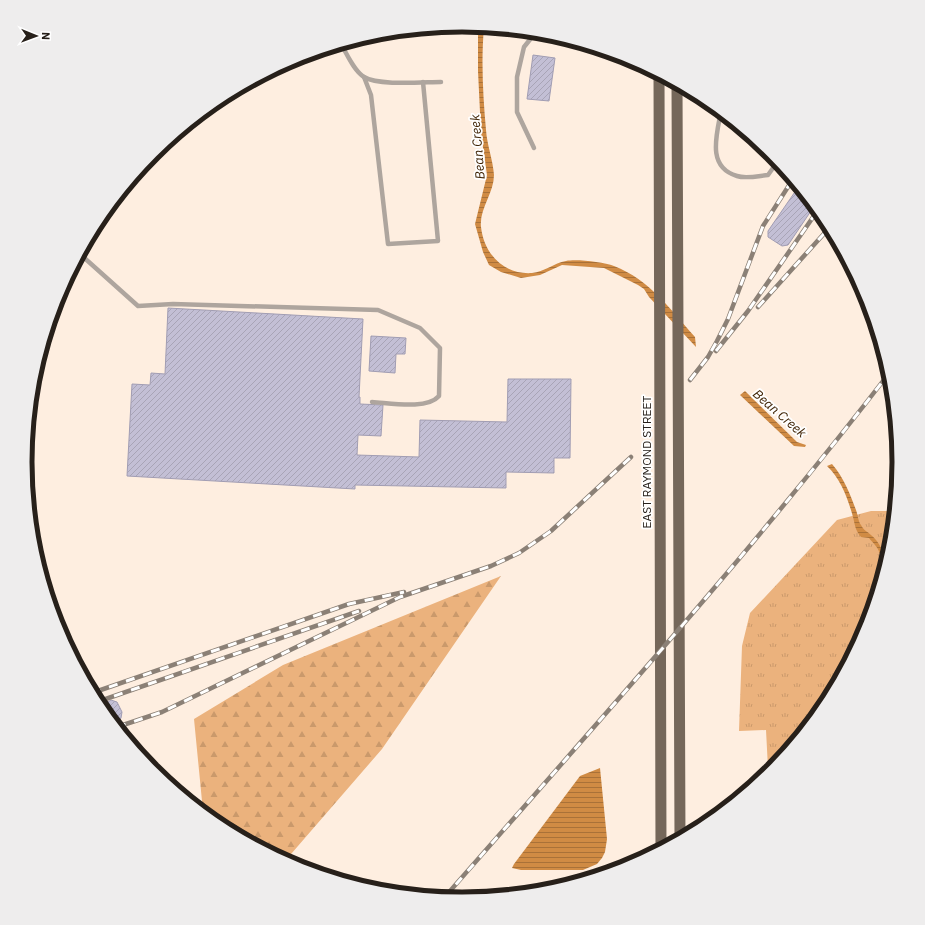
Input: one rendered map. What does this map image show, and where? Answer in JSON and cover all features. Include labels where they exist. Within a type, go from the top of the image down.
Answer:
[{"type":"main road","name":"EAST RAYMOND STREET","points":[[659,79],[661,845]]},
{"type":"main road","points":[[677,89],[680,834]]},
{"type":"lane","points":[[531,38],[524,46],[517,77],[517,112],[534,148]]},
{"type":"lane","points":[[344,49],[364,77],[370,95],[388,244],[438,241],[423,82]]},
{"type":"lane","points":[[364,77],[378,82],[441,82]]},
{"type":"lane","points":[[720,117],[715,145],[718,159],[723,169],[737,176],[768,176],[774,166]]},
{"type":"lane","points":[[84,258],[138,306],[173,304],[378,310],[420,328],[440,348],[439,396],[435,401],[424,404],[407,405],[372,402]]},
{"type":"green space","points":[[871,511],[890,511],[885,546],[878,574],[860,627],[849,653],[835,678],[804,725],[768,766],[766,730],[739,731],[742,646],[750,613],[837,520]]},
{"type":"green space","points":[[501,576],[382,749],[289,856],[272,849],[247,835],[200,804],[202,801],[194,719],[283,665]]},
{"type":"shaded area","points":[[478,33],[484,33],[484,105],[487,136],[494,175],[492,188],[482,214],[481,227],[486,246],[491,254],[504,266],[522,273],[536,272],[571,260],[590,261],[614,266],[638,279],[659,296],[695,337],[696,347],[649,297],[644,289],[604,268],[562,265],[540,275],[521,278],[501,272],[489,265],[483,252],[475,224],[487,175],[481,133]]},
{"type":"shaded area","points":[[745,391],[797,442],[806,445],[805,447],[794,446],[740,395]]},
{"type":"shaded area","points":[[832,464],[840,475],[846,486],[862,527],[875,538],[881,547],[883,553],[881,561],[877,548],[869,538],[861,537],[858,532],[849,503],[843,490],[832,471],[827,466]]},
{"type":"shaded area","points":[[600,768],[607,839],[605,852],[597,864],[583,870],[521,870],[512,868],[580,776]]},
{"type":"shaded area","points":[[530,887],[532,887],[500,891]]},
{"type":"building","points":[[533,55],[555,58],[549,101],[527,99]]},
{"type":"building","points":[[796,191],[811,210],[788,245],[782,246],[768,237],[768,231]]},
{"type":"building","points":[[168,308],[363,319],[359,397],[360,404],[383,405],[381,436],[358,435],[357,455],[419,457],[420,420],[507,422],[508,379],[571,379],[570,458],[554,458],[554,473],[506,472],[506,488],[355,485],[355,489],[127,476],[132,384],[150,385],[151,373],[165,374]]},
{"type":"building","points":[[371,336],[406,338],[405,354],[396,354],[395,373],[369,371]]},
{"type":"building","points":[[111,700],[117,702],[122,712],[118,721],[106,703]]},
{"type":"railway","points":[[690,380],[708,357],[717,341],[728,319],[763,226],[790,184]]},
{"type":"railway","points":[[716,351],[748,311],[814,215]]},
{"type":"railway","points":[[758,307],[826,232]]},
{"type":"railway","points":[[449,893],[615,704],[727,573],[837,440],[885,379]]},
{"type":"railway","points":[[121,726],[162,712],[400,597],[491,566],[519,553],[551,531],[631,457]]},
{"type":"railway","points":[[98,691],[349,604],[404,592]]},
{"type":"railway","points":[[104,700],[359,611]]},
{"type":"water label","name":"Bean Creek","points":[[477,147]]},
{"type":"water label","name":"Bean Creek","points":[[780,413]]}]
